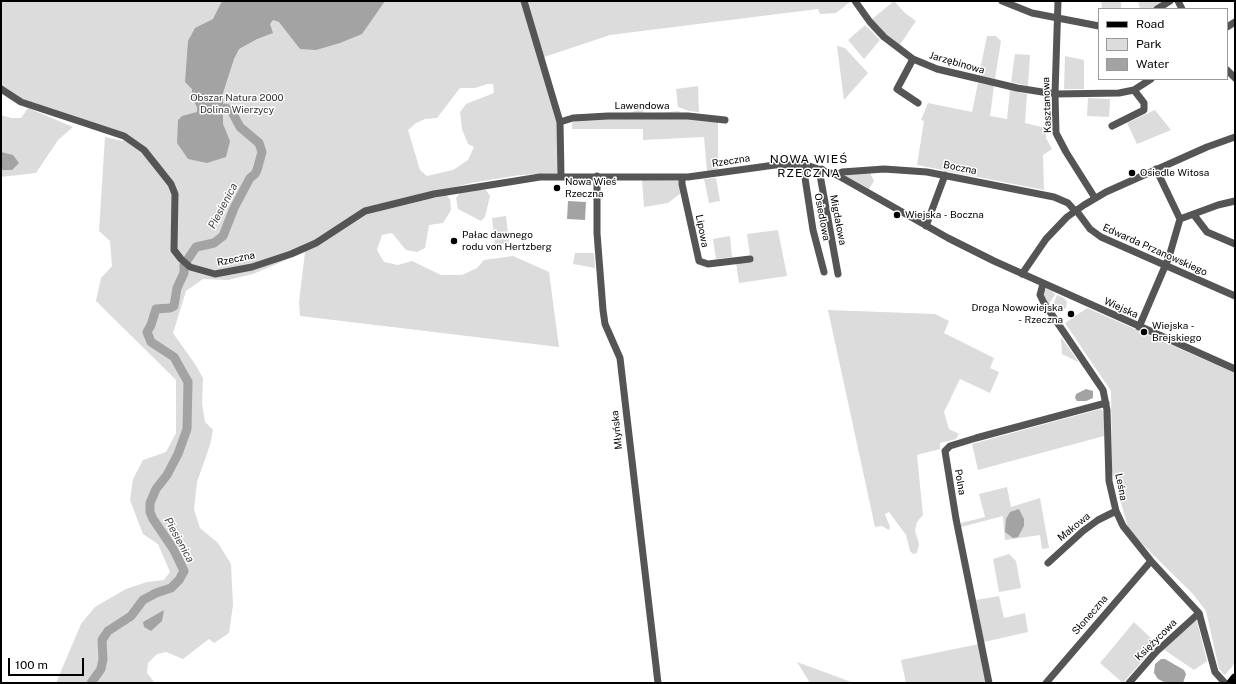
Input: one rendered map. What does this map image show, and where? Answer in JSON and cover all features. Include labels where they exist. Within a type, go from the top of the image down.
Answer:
[{"type":"main road","points":[[1231,683],[1235,678]]},
{"type":"street","points":[[524,1],[560,122],[562,176]]},
{"type":"street","name":"Jarzębinowa","points":[[855,1],[870,22],[884,37],[913,59],[937,69],[1017,88],[1055,94],[1112,94],[1134,90]]},
{"type":"street","points":[[1002,1],[1032,14],[1098,26]]},
{"type":"street","name":"Kasztanowa","points":[[1058,1],[1055,125],[1059,141],[1095,198]]},
{"type":"street","points":[[1160,8],[1170,1]]},
{"type":"street","points":[[913,59],[897,89],[918,103]]},
{"type":"street","points":[[1112,126],[1144,110],[1144,103],[1134,90],[1149,80]]},
{"type":"street","name":"Rzeczna","points":[[1,88],[21,102],[124,136],[144,150],[171,184],[175,194],[174,250],[181,259],[190,266],[215,274],[252,267],[292,254],[316,243],[352,219],[372,209],[434,194],[523,178],[562,176],[682,177],[775,165],[803,165],[822,169],[837,175],[926,226],[1022,274]]},
{"type":"street","name":"Lawendowa","points":[[560,122],[573,118],[608,116],[688,116],[724,120]]},
{"type":"street","points":[[1022,274],[1046,239],[1076,210],[1095,198],[1207,147],[1235,137]]},
{"type":"street","name":"Osiedlowa","points":[[803,165],[813,230],[824,272]]},
{"type":"street","name":"Boczna","points":[[837,175],[850,171],[891,168],[945,175],[1054,197],[1068,203],[1076,210]]},
{"type":"street","name":"Migdałowa","points":[[822,169],[820,175],[838,274]]},
{"type":"street","points":[[1139,327],[1166,266],[1175,240],[1180,219],[1156,170]]},
{"type":"street","points":[[926,226],[945,175]]},
{"type":"street","name":"Młyńska","points":[[597,176],[597,233],[603,310],[605,324],[620,358],[658,683]]},
{"type":"street","name":"Lipowa","points":[[682,177],[682,184],[699,261],[708,264],[750,259]]},
{"type":"street","points":[[1180,219],[1218,205],[1235,201]]},
{"type":"street","name":"Edwarda Przanowskiego","points":[[1076,210],[1097,235],[1235,296]]},
{"type":"street","points":[[1194,215],[1207,232],[1235,244]]},
{"type":"street","name":"Wiejska","points":[[1022,274],[1235,369]]},
{"type":"street","name":"Leśna","points":[[1043,284],[1040,296],[1099,382],[1106,403],[1108,476],[1116,510],[1126,531],[1151,561],[1199,613],[1215,672],[1222,682]]},
{"type":"street","name":"Polna","points":[[989,683],[956,519],[945,450],[950,446],[976,438],[1106,403]]},
{"type":"street","name":"Makowa","points":[[1048,563],[1083,531],[1098,520],[1116,510]]},
{"type":"street","name":"Słoneczna","points":[[1046,683],[1151,561]]},
{"type":"street","name":"Księżycowa","points":[[1129,683],[1156,652],[1199,613]]},
{"type":"green space","name":"Obszar Natura 2000 Dolina Wierzycy","points":[[1,1],[850,1],[836,13],[820,14],[818,9],[610,35],[541,58],[558,121],[559,169],[557,173],[520,175],[471,183],[434,192],[435,198],[446,195],[450,199],[451,210],[443,223],[429,225],[425,248],[417,252],[406,250],[392,233],[382,235],[377,250],[384,262],[398,265],[412,261],[441,275],[462,275],[477,268],[484,260],[513,256],[549,272],[559,347],[300,316],[299,302],[305,252],[253,274],[228,280],[203,279],[186,291],[173,333],[203,378],[202,404],[205,422],[213,430],[210,445],[197,482],[194,509],[200,528],[218,543],[231,564],[233,605],[229,633],[214,643],[209,639],[183,659],[166,652],[157,654],[148,663],[147,673],[155,683],[56,683],[81,624],[95,607],[126,589],[147,582],[164,580],[170,572],[158,544],[143,534],[130,500],[133,479],[143,460],[166,452],[176,433],[176,380],[96,301],[101,278],[112,266],[110,241],[99,231],[105,137],[124,140],[25,106],[1,91]],"holes":[[[487,84],[493,84],[494,93],[466,104],[460,112],[462,129],[468,144],[474,147],[468,160],[453,170],[427,176],[420,170],[408,130],[416,123],[425,119],[437,118],[460,88],[475,88]]]},
{"type":"green space","points":[[894,1],[905,13],[916,21],[899,46],[871,20]]},
{"type":"green space","points":[[1101,1],[1121,1],[1121,8],[1102,8]]},
{"type":"green space","points":[[1138,1],[1163,1],[1152,8],[1140,8]]},
{"type":"green space","points":[[865,25],[880,40],[864,59],[848,40]]},
{"type":"green space","points":[[987,36],[996,36],[1001,41],[995,79],[979,75]]},
{"type":"green space","points":[[837,46],[845,48],[868,73],[844,100]]},
{"type":"green space","points":[[1015,54],[1030,55],[1028,86],[1011,82]]},
{"type":"green space","points":[[1065,56],[1084,60],[1084,89],[1064,89]]},
{"type":"green space","points":[[978,83],[994,86],[990,116],[1007,119],[1010,90],[1027,94],[1025,123],[1046,128],[1046,138],[1052,149],[1043,155],[1044,190],[917,165],[924,121],[921,120],[928,103],[972,112]]},
{"type":"green space","points":[[698,86],[699,112],[689,111],[678,107],[676,89]]},
{"type":"green space","points":[[1088,98],[1110,99],[1109,117],[1087,116]]},
{"type":"green space","points":[[643,102],[643,115],[678,111],[689,117],[718,121],[718,169],[707,172],[704,137],[643,140],[643,129],[572,129],[572,123],[576,120],[630,113],[639,109]]},
{"type":"green space","points":[[28,108],[73,127],[58,140],[36,173],[1,177],[1,115],[11,118],[21,118]]},
{"type":"green space","points":[[1155,110],[1171,130],[1137,144],[1127,123]]},
{"type":"green space","points":[[847,173],[870,173],[874,181],[869,189],[846,176]]},
{"type":"green space","points":[[716,178],[720,201],[709,203],[704,179]]},
{"type":"green space","points":[[642,180],[678,181],[681,193],[668,203],[644,207]]},
{"type":"green space","points":[[475,190],[486,190],[490,196],[485,217],[481,221],[458,209],[456,198],[460,193]]},
{"type":"green space","points":[[506,216],[509,243],[495,245],[492,218]]},
{"type":"green space","points":[[778,230],[787,276],[739,283],[736,263],[753,260],[750,255],[747,234]]},
{"type":"green space","points":[[730,236],[732,257],[716,259],[713,239]]},
{"type":"green space","points":[[575,253],[594,253],[595,268],[573,264]]},
{"type":"green space","points":[[1047,289],[1052,291],[1055,295],[1048,305],[1042,292]]},
{"type":"green space","points":[[1057,295],[1064,298],[1067,302],[1066,308],[1061,311],[1055,311],[1052,307]]},
{"type":"green space","points":[[1087,308],[1235,373],[1235,663],[1225,675],[1219,669],[1206,611],[1193,594],[1129,531],[1112,471],[1111,391],[1065,323]]},
{"type":"green space","points":[[828,310],[935,314],[949,321],[944,333],[994,358],[990,368],[999,372],[990,393],[960,379],[944,412],[949,429],[959,434],[956,439],[940,443],[940,449],[917,455],[923,515],[917,522],[915,531],[919,544],[917,553],[913,554],[910,551],[906,535],[889,512],[885,514],[890,527],[889,530],[882,526],[875,527]]},
{"type":"green space","points":[[1061,337],[1078,361],[1078,362],[1062,354]]},
{"type":"green space","points":[[1100,409],[1104,411],[1104,436],[978,470],[972,444]]},
{"type":"green space","points":[[1007,487],[1011,507],[1040,498],[1049,548],[1042,549],[1040,535],[1005,540],[1003,516],[961,527],[961,523],[985,517],[979,494]]},
{"type":"green space","points":[[1009,554],[1016,561],[1021,588],[999,592],[993,559]]},
{"type":"green space","points":[[999,596],[1004,618],[1025,613],[1028,632],[984,642],[976,600]]},
{"type":"green space","points":[[1194,621],[1197,621],[1207,661],[1194,670],[1163,649]]},
{"type":"green space","points":[[1134,622],[1157,644],[1123,683],[1100,663]]},
{"type":"green space","points":[[979,644],[986,683],[906,683],[901,660]]},
{"type":"green space","points":[[797,662],[854,683],[810,683]]},
{"type":"water","points":[[222,1],[385,1],[362,34],[340,43],[316,50],[300,49],[279,22],[273,20],[270,24],[273,33],[257,39],[239,49],[234,59],[223,93],[223,124],[230,141],[226,157],[207,163],[188,159],[177,143],[178,120],[182,116],[197,112],[197,107],[192,98],[192,89],[185,82],[188,41],[195,28],[213,19]]},
{"type":"water","points":[[1,152],[13,155],[19,163],[12,170],[1,170]]},
{"type":"water","points":[[568,201],[586,202],[585,220],[567,219]]},
{"type":"water","points":[[1086,389],[1093,391],[1093,398],[1086,401],[1077,401],[1075,398],[1076,394]]},
{"type":"water","points":[[1019,509],[1024,519],[1024,526],[1018,537],[1013,538],[1005,532],[1006,519],[1010,512]]},
{"type":"water","points":[[164,610],[162,621],[151,631],[144,627],[143,622]]},
{"type":"water","points":[[1161,659],[1165,659],[1184,670],[1186,674],[1183,683],[1166,683],[1158,679],[1154,673],[1155,664]]},
{"type":"waterway","name":"Piesienica","points":[[91,683],[101,669],[103,659],[102,640],[108,631],[131,616],[143,600],[156,593],[171,588],[179,580],[184,571],[174,550],[153,519],[150,512],[150,503],[156,489],[167,475],[178,454],[187,429],[188,382],[174,357],[151,342],[147,332],[156,309],[170,308],[174,306],[177,288],[184,273],[184,265],[196,247],[214,243],[223,236],[234,208],[250,178],[257,170],[262,152],[259,143],[240,127],[232,112],[226,108],[216,109],[214,107]]},
{"type":"place","name":"Osiedle Witosa","points":[[1132,173]]},
{"type":"place","name":"Nowa Wieś Rzeczna","points":[[557,188]]},
{"type":"place","name":"Wiejska - Boczna","points":[[897,215]]},
{"type":"place","name":"Pałac dawnego rodu von Hertzberg","points":[[454,241]]},
{"type":"place","name":"Droga Nowowiejska - Rzeczna","points":[[1071,314]]},
{"type":"place","name":"Wiejska - Brejskiego","points":[[1144,332]]},
{"type":"district","name":"NOWA WIEŚ RZECZNA","points":[[809,166]]}]
